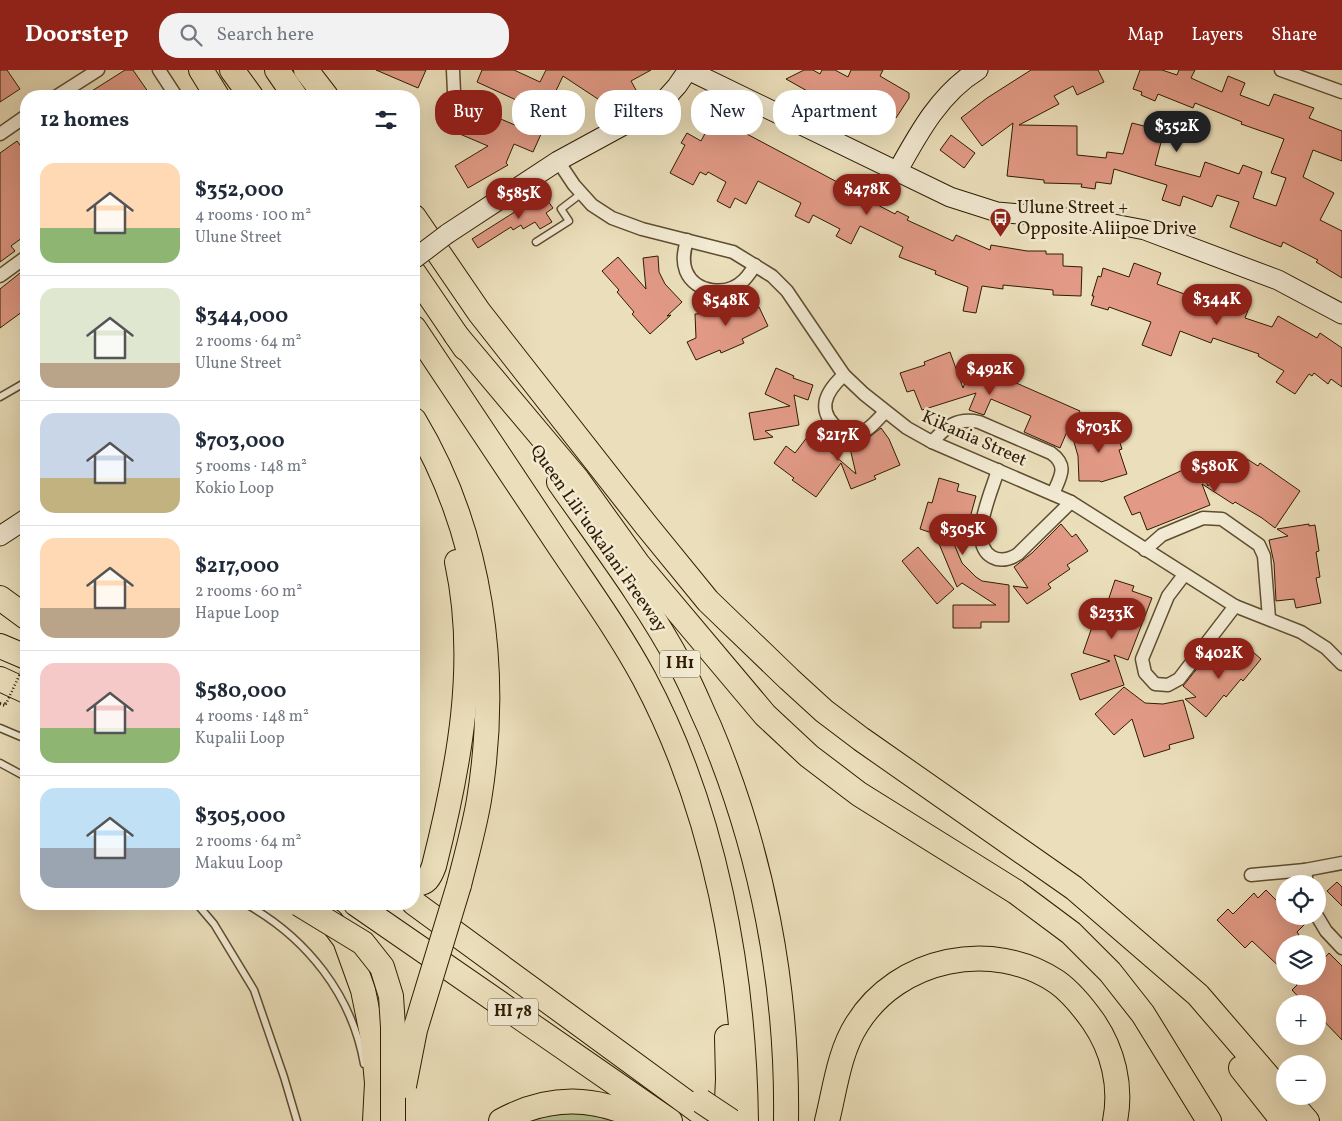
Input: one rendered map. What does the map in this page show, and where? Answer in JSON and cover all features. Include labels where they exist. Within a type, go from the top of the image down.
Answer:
[{"type":"highway","points":[[201,70],[213,90]]},
{"type":"highway","points":[[232,70],[247,90]]},
{"type":"highway","points":[[277,70],[291,90]]},
{"type":"highway","points":[[306,70],[321,90]]},
{"type":"highway","points":[[420,226],[480,312],[646,525],[708,601],[824,710],[869,745],[1074,888],[1198,995],[1276,1086]]},
{"type":"highway","name":"Queen Liliʻuokalani Freeway","points":[[420,282],[659,626],[683,669],[717,746],[743,818],[770,927],[779,984],[787,1092],[786,1121]]},
{"type":"highway","points":[[456,335],[577,479],[638,564],[765,715],[809,756],[859,794],[1016,892],[1071,934],[1110,972],[1143,1014],[1209,1121]]},
{"type":"highway","name":"Queen Liliʻuokalani Freeway","points":[[420,337],[606,615],[645,680],[676,748],[713,861],[734,960],[744,1045],[746,1121]]},
{"type":"highway","points":[[399,1121],[415,1030],[459,886],[479,801],[486,739],[486,676],[483,616],[474,568],[452,496],[420,431]]},
{"type":"highway","points":[[420,457],[428,471],[450,530],[462,598],[467,664],[461,732],[443,830],[431,873],[423,883],[420,883]]},
{"type":"highway","points":[[0,598],[20,613]]},
{"type":"highway","points":[[0,646],[20,656]]},
{"type":"highway","points":[[713,861],[727,1031],[728,1079],[726,1121]]},
{"type":"highway","name":"HI 78","points":[[420,908],[704,1111]]},
{"type":"highway","points":[[309,910],[363,943],[382,968],[391,996],[394,1027],[393,1121]]},
{"type":"highway","points":[[323,910],[346,940],[363,990],[375,1057],[377,1083],[375,1121]]},
{"type":"highway","name":"HI 78","points":[[365,910],[670,1121]]},
{"type":"highway","points":[[1109,920],[1206,1023],[1283,1121]]},
{"type":"highway","points":[[827,1121],[847,1045],[856,1024],[880,995],[912,974],[931,966],[951,960],[971,959],[1014,963],[1057,982],[1074,997],[1100,1032],[1110,1051],[1117,1093],[1115,1121]]},
{"type":"highway","points":[[501,1121],[526,1109],[575,1101],[608,1105],[626,1111],[645,1121]]},
{"type":"highway","points":[[1293,1105],[1307,1121]]},
{"type":"highway","points":[[704,1111],[731,1121]]},
{"type":"street","points":[[67,90],[98,70]]},
{"type":"street","points":[[159,70],[172,90]]},
{"type":"street","points":[[453,70],[454,90]]},
{"type":"street","points":[[420,254],[505,194],[558,161],[659,106],[688,70],[950,197],[997,212],[1098,221],[1145,230],[1269,276],[1342,314]]},
{"type":"street","points":[[897,172],[934,112],[952,90],[978,70]]},
{"type":"street","points":[[1281,70],[1342,92]]},
{"type":"street","points":[[0,134],[20,120]]},
{"type":"street","name":"Kikania Street","points":[[558,161],[592,205],[612,218],[642,230],[733,252],[772,276],[787,291],[844,375],[885,412],[907,428],[932,442],[1070,502],[1235,606],[1270,618],[1301,632],[1326,648],[1342,664]]},
{"type":"street","points":[[687,240],[683,256],[685,270],[691,280],[702,288],[716,291],[730,289],[744,281],[755,264]]},
{"type":"street","points":[[0,276],[20,262]]},
{"type":"street","points":[[844,375],[834,384],[825,402],[824,414],[830,422],[844,433],[856,435],[866,430],[885,412]]},
{"type":"street","points":[[932,442],[944,430],[957,422],[967,420],[979,422],[1051,453],[1059,459],[1062,469],[1053,494]]},
{"type":"street","points":[[998,470],[981,527],[980,540],[984,550],[999,560],[1018,554],[1070,502]]},
{"type":"street","points":[[1145,550],[1162,535],[1203,518],[1222,519],[1259,545],[1264,556],[1270,618]]},
{"type":"street","points":[[0,536],[20,523]]},
{"type":"street","points":[[1184,575],[1168,596],[1142,659],[1145,673],[1155,684],[1168,684],[1179,679],[1235,606]]},
{"type":"street","points":[[1251,875],[1305,870],[1342,863]]},
{"type":"street","points":[[1305,870],[1306,875]]},
{"type":"street","points":[[1322,925],[1342,948]]},
{"type":"lane","points":[[536,242],[569,221],[561,210],[582,193]]},
{"type":"lane","points":[[0,397],[20,385]]},
{"type":"lane","points":[[0,728],[20,736]]},
{"type":"lane","points":[[0,763],[20,774]]},
{"type":"lane","points":[[202,910],[214,924],[254,990],[297,1121]]},
{"type":"lane","points":[[254,910],[298,942],[317,962],[334,985],[349,1012],[361,1050],[366,1075]]},
{"type":"lane","points":[[369,1098],[370,1121]]},
{"type":"path","points":[[7,688],[5,706],[20,672]]},
{"type":"green space","points":[[572,1112],[589,1114],[615,1121],[522,1121],[534,1117]]},
{"type":"building","points":[[0,70],[7,70],[20,89],[0,102]]},
{"type":"building","points":[[125,70],[133,70],[147,90],[93,90]]},
{"type":"building","points":[[376,70],[426,70],[418,88]]},
{"type":"building","points":[[482,70],[514,70],[540,82],[546,70],[651,70],[631,81],[636,90],[595,90],[595,97],[563,76],[556,90],[512,90],[512,98],[502,93],[502,90],[494,90],[477,82]]},
{"type":"building","points":[[804,70],[813,70],[820,74],[822,70],[835,70],[848,77],[851,70],[883,70],[880,76],[909,93],[909,98],[896,118],[896,90],[806,90],[786,79]]},
{"type":"building","points":[[1031,70],[1098,70],[1104,82],[1077,95],[1073,86],[1054,96],[1059,104],[1019,125],[1077,126],[1077,155],[1106,158],[1107,152],[1123,154],[1132,123],[1164,131],[1155,165],[1200,177],[1205,162],[1239,174],[1243,165],[1262,172],[1253,198],[1276,206],[1286,178],[1271,173],[1284,139],[1241,124],[1242,122],[1195,103],[1193,108],[1158,94],[1155,101],[1141,95],[1142,92],[1133,89],[1140,70],[1162,70],[1177,75],[1179,70],[1195,70],[1191,78],[1222,92],[1228,76],[1245,83],[1240,95],[1269,106],[1274,94],[1314,108],[1309,118],[1342,131],[1342,161],[1313,150],[1303,177],[1334,193],[1320,220],[1342,231],[1342,278],[1316,262],[1318,260],[1283,242],[1281,247],[1230,227],[1239,202],[1217,195],[1212,207],[1183,196],[1180,206],[1162,200],[1167,185],[1114,169],[1111,184],[1096,182],[1095,189],[1081,187],[1082,184],[1044,183],[1044,180],[1007,176],[1013,123],[982,146],[961,118],[987,98]]},
{"type":"building","points":[[502,120],[512,124],[512,135],[541,135],[533,152],[514,144],[506,163],[508,165],[468,188],[455,166],[488,146],[462,135],[502,135]]},
{"type":"building","points":[[687,133],[701,141],[704,135],[749,135],[895,214],[897,211],[909,217],[907,220],[953,241],[956,235],[990,250],[991,245],[1027,251],[1046,251],[1046,254],[1063,254],[1063,266],[1082,267],[1081,296],[1053,295],[1053,290],[1003,285],[1003,289],[982,286],[976,313],[963,311],[968,287],[935,274],[936,271],[899,257],[903,247],[860,226],[851,244],[836,236],[840,229],[813,215],[809,223],[795,216],[801,203],[758,181],[746,204],[735,198],[730,208],[717,201],[726,182],[708,172],[706,175],[700,172],[693,185],[670,173],[685,145],[681,143]]},
{"type":"building","points":[[951,135],[975,153],[964,168],[940,150]]},
{"type":"building","points":[[17,141],[20,145],[20,239],[11,246],[15,251],[0,262],[0,153]]},
{"type":"building","points":[[543,194],[553,208],[546,213],[552,222],[540,229],[535,222],[523,229],[521,225],[513,230],[511,227],[478,248],[472,239]]},
{"type":"building","points":[[658,256],[659,272],[665,284],[682,302],[650,334],[632,314],[634,312],[617,292],[619,290],[602,271],[618,257],[646,289],[643,258]]},
{"type":"building","points":[[1134,263],[1161,273],[1157,284],[1198,299],[1199,297],[1206,300],[1209,291],[1250,305],[1245,318],[1272,327],[1278,316],[1317,338],[1320,333],[1342,348],[1342,387],[1331,379],[1328,384],[1314,373],[1312,376],[1309,374],[1295,394],[1276,382],[1284,371],[1258,356],[1259,354],[1213,338],[1211,343],[1180,331],[1171,356],[1142,345],[1151,322],[1109,307],[1108,310],[1091,305],[1098,276],[1101,277],[1103,268],[1129,277]]},
{"type":"building","points":[[20,273],[20,313],[0,328],[0,289]]},
{"type":"building","points":[[747,293],[756,309],[759,307],[768,326],[742,339],[744,343],[721,353],[720,350],[696,360],[687,342],[696,338],[695,314],[714,313],[712,305],[730,301]]},
{"type":"building","points":[[950,352],[963,388],[972,365],[976,367],[977,364],[999,372],[998,375],[1080,411],[1071,433],[1069,427],[1060,448],[1024,432],[1031,416],[991,399],[984,415],[969,410],[976,393],[922,410],[914,390],[907,392],[900,373],[925,365],[924,362]]},
{"type":"building","points":[[776,368],[794,376],[793,378],[813,385],[808,400],[794,395],[799,425],[765,431],[773,437],[754,440],[749,413],[790,406],[765,394]]},
{"type":"building","points":[[1106,424],[1107,426],[1114,424],[1122,449],[1119,450],[1127,474],[1101,482],[1079,481],[1078,456],[1072,435]]},
{"type":"building","points":[[881,428],[889,439],[900,465],[874,476],[876,479],[851,489],[841,463],[816,497],[792,480],[794,478],[774,463],[786,446],[795,453],[808,436],[812,436],[856,474],[849,444],[866,440]]},
{"type":"building","points":[[1236,452],[1258,466],[1260,463],[1300,491],[1275,528],[1262,518],[1235,502],[1233,504],[1202,484],[1210,505],[1147,530],[1140,512],[1132,515],[1124,497],[1198,463],[1208,486],[1231,453],[1234,455]]},
{"type":"building","points":[[939,478],[959,484],[957,491],[976,496],[966,532],[947,527],[962,563],[976,577],[982,581],[1009,585],[1009,622],[981,622],[981,628],[953,628],[953,605],[996,605],[962,583],[957,587],[935,534],[920,529],[928,502],[932,503]]},
{"type":"building","points":[[1061,524],[1072,537],[1076,534],[1088,551],[1067,565],[1070,569],[1048,584],[1051,588],[1027,604],[1013,586],[1028,588],[1014,567],[1032,553]]},
{"type":"building","points":[[1309,524],[1309,526],[1315,525],[1319,551],[1316,552],[1320,577],[1316,578],[1321,603],[1296,608],[1294,599],[1276,601],[1274,563],[1269,540],[1288,536],[1277,529]]},
{"type":"building","points":[[918,547],[954,589],[937,604],[902,561]]},
{"type":"building","points":[[1115,580],[1134,586],[1132,591],[1152,598],[1128,660],[1114,655],[1124,685],[1080,700],[1071,674],[1110,661],[1083,653],[1092,627],[1096,628],[1104,603],[1107,604]]},
{"type":"building","points":[[1245,645],[1261,659],[1243,681],[1241,679],[1226,697],[1224,695],[1206,717],[1185,699],[1196,697],[1183,686],[1208,655],[1223,668],[1227,663],[1229,665]]},
{"type":"building","points":[[1124,687],[1145,703],[1163,704],[1183,700],[1194,738],[1169,745],[1170,749],[1144,757],[1132,719],[1114,735],[1095,714]]},
{"type":"building","points":[[1337,882],[1342,887],[1342,906],[1327,891]]},
{"type":"building","points":[[1266,890],[1276,900],[1276,925],[1304,925],[1297,932],[1299,935],[1276,935],[1276,964],[1252,941],[1245,948],[1217,920],[1228,909],[1233,914],[1254,893],[1258,898]]},
{"type":"building","points":[[1329,953],[1342,966],[1342,1040],[1326,1023],[1326,995],[1297,995],[1292,990],[1297,985],[1326,985],[1326,956]]},
{"type":"place","name":"Ulune Street + Opposite Aliipoe Drive","points":[[1001,237]]}]
